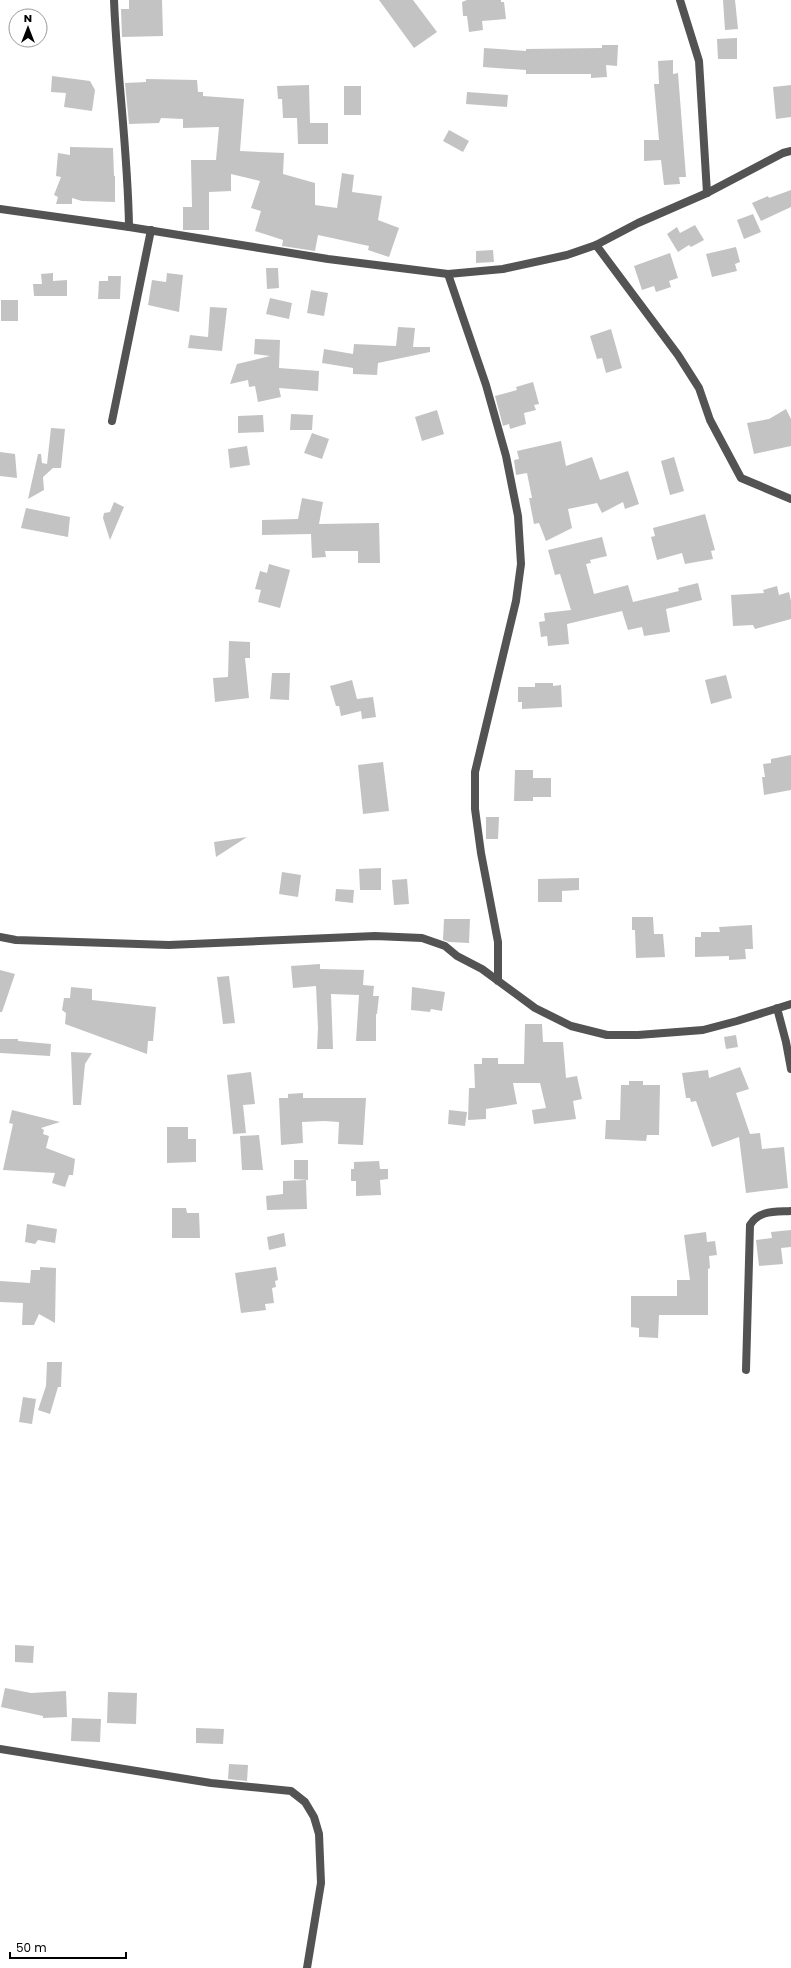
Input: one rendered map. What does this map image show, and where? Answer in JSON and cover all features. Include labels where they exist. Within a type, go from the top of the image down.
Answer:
[{"type":"street","points":[[114,0],[119,89],[126,150],[129,226]]},
{"type":"street","points":[[680,0],[699,61],[707,193]]},
{"type":"street","points":[[0,209],[129,226],[328,259],[448,274],[503,269],[567,255],[596,245],[638,223],[707,193],[783,153],[791,151]]},
{"type":"street","points":[[112,420],[151,230]]},
{"type":"street","points":[[596,245],[678,355],[699,388],[710,420],[741,478],[791,499]]},
{"type":"street","points":[[448,274],[486,385],[506,456],[518,516],[521,564],[516,601],[475,772],[475,809],[480,846],[498,942],[498,981]]},
{"type":"street","points":[[0,937],[16,940],[169,945],[375,936],[422,938],[445,946],[498,981],[508,990],[535,1008],[571,1026],[607,1035],[638,1035],[703,1030],[791,1004]]},
{"type":"street","points":[[777,1008],[791,1069]]},
{"type":"street","points":[[746,1370],[750,1225],[755,1217],[766,1213],[791,1211]]},
{"type":"street","points":[[0,1749],[210,1783],[291,1792],[305,1802],[314,1817],[319,1834],[321,1883],[307,1968]]},
{"type":"building","points":[[129,0],[162,0],[163,36],[122,37],[121,9],[129,9]]},
{"type":"building","points":[[379,0],[413,0],[437,32],[414,48]]},
{"type":"building","points":[[467,0],[501,0],[501,2],[504,2],[506,19],[482,21],[483,30],[469,32],[467,16],[463,16],[462,2]]},
{"type":"building","points":[[723,0],[735,0],[738,29],[725,30]]},
{"type":"building","points":[[737,38],[737,59],[718,59],[717,39]]},
{"type":"building","points":[[602,45],[618,45],[617,66],[606,65],[607,77],[591,78],[591,74],[526,74],[526,70],[483,67],[484,48],[526,51],[526,49],[602,48]]},
{"type":"building","points":[[673,60],[673,74],[678,73],[686,177],[679,177],[680,184],[664,185],[661,160],[644,161],[644,140],[659,140],[654,84],[659,84],[658,61]]},
{"type":"building","points":[[52,76],[90,81],[95,90],[92,111],[64,107],[66,93],[51,92]]},
{"type":"building","points":[[146,79],[197,80],[198,92],[203,92],[203,96],[244,99],[240,151],[284,153],[283,174],[315,183],[315,205],[337,208],[342,173],[354,175],[352,192],[382,196],[378,220],[399,228],[389,257],[368,250],[369,246],[318,235],[315,251],[282,246],[283,240],[255,231],[261,211],[251,208],[260,181],[231,174],[231,191],[209,192],[209,230],[183,230],[183,207],[192,207],[191,160],[216,160],[219,127],[183,128],[183,119],[161,118],[159,123],[129,124],[125,83],[146,82]]},
{"type":"building","points":[[309,85],[310,123],[328,123],[328,144],[298,144],[297,118],[283,118],[282,99],[278,99],[277,86]]},
{"type":"building","points":[[791,85],[791,117],[776,119],[773,87]]},
{"type":"building","points":[[344,86],[361,86],[361,115],[344,115]]},
{"type":"building","points":[[467,92],[508,95],[507,107],[466,104]]},
{"type":"building","points":[[449,130],[469,141],[463,152],[443,141]]},
{"type":"building","points":[[70,147],[113,148],[115,202],[82,201],[72,198],[72,204],[56,204],[58,197],[54,195],[61,177],[56,176],[58,153],[70,155]]},
{"type":"building","points":[[791,190],[791,207],[761,221],[752,203],[768,196],[769,198]]},
{"type":"building","points":[[753,214],[761,232],[744,239],[737,220]]},
{"type":"building","points":[[695,225],[704,240],[691,247],[689,245],[678,252],[667,234],[677,227],[680,233]]},
{"type":"building","points":[[736,247],[740,262],[735,264],[737,271],[712,277],[706,254]]},
{"type":"building","points":[[493,250],[494,262],[476,263],[476,251]]},
{"type":"building","points":[[670,253],[678,278],[669,281],[671,287],[656,292],[654,286],[642,290],[634,266]]},
{"type":"building","points":[[266,268],[278,268],[279,288],[267,289]]},
{"type":"building","points":[[53,273],[53,281],[67,280],[67,296],[34,296],[33,284],[42,284],[41,274]]},
{"type":"building","points":[[167,273],[183,275],[179,312],[148,305],[152,280],[166,282]]},
{"type":"building","points":[[108,276],[121,276],[120,299],[98,299],[99,281],[108,281]]},
{"type":"building","points":[[311,290],[328,293],[324,316],[307,313]]},
{"type":"building","points":[[270,298],[292,303],[289,319],[266,314]]},
{"type":"building","points":[[1,300],[18,300],[18,321],[1,321]]},
{"type":"building","points":[[210,307],[227,308],[222,351],[188,348],[190,335],[208,337]]},
{"type":"building","points":[[398,327],[415,328],[413,347],[430,347],[430,352],[378,363],[377,375],[353,374],[353,368],[322,363],[324,349],[353,354],[354,344],[396,346]]},
{"type":"building","points":[[611,329],[622,368],[606,373],[602,358],[597,359],[590,336]]},
{"type":"building","points":[[255,339],[280,340],[279,368],[319,371],[318,391],[279,388],[281,397],[258,402],[255,386],[249,387],[248,380],[230,384],[237,364],[270,356],[254,354]]},
{"type":"building","points":[[533,382],[539,404],[534,405],[536,410],[524,413],[526,424],[510,429],[509,424],[503,426],[495,396],[517,390],[516,387]]},
{"type":"building","points":[[786,409],[791,419],[791,446],[754,454],[747,423],[769,419]]},
{"type":"building","points":[[437,410],[444,434],[422,441],[415,417]]},
{"type":"building","points":[[291,414],[313,415],[312,430],[290,430]]},
{"type":"building","points":[[263,415],[264,432],[238,433],[238,416]]},
{"type":"building","points":[[51,428],[65,429],[61,468],[53,468],[43,477],[44,490],[28,499],[38,454],[41,454],[42,463],[47,464]]},
{"type":"building","points":[[312,433],[329,439],[322,459],[304,453]]},
{"type":"building","points":[[561,441],[566,466],[592,457],[600,480],[628,471],[639,504],[625,509],[623,502],[602,513],[597,503],[568,509],[572,528],[546,541],[539,523],[534,524],[529,498],[532,498],[527,473],[516,475],[514,460],[519,459],[517,451]]},
{"type":"building","points":[[247,446],[250,465],[230,468],[228,449]]},
{"type":"building","points":[[0,452],[15,454],[17,478],[0,476]]},
{"type":"building","points":[[674,457],[684,491],[670,495],[661,461]]},
{"type":"building","points":[[302,498],[323,502],[319,524],[379,523],[380,563],[358,563],[358,551],[325,551],[326,557],[312,558],[311,534],[262,535],[262,520],[298,519]]},
{"type":"building","points":[[114,502],[124,507],[110,540],[103,518],[104,513],[110,512]]},
{"type":"building","points":[[26,508],[70,517],[68,537],[21,528]]},
{"type":"building","points":[[705,514],[715,550],[711,551],[713,559],[685,564],[682,553],[657,560],[651,537],[655,536],[653,528]]},
{"type":"building","points":[[602,537],[607,556],[590,560],[591,563],[586,564],[594,594],[628,585],[633,602],[679,591],[678,588],[698,583],[702,600],[666,609],[670,632],[644,636],[642,627],[628,630],[622,611],[567,624],[569,644],[548,646],[547,636],[541,637],[539,622],[545,621],[544,613],[571,610],[560,574],[555,575],[548,550]]},
{"type":"building","points":[[269,564],[290,570],[280,608],[258,602],[261,590],[255,589],[260,571],[267,573]]},
{"type":"building","points":[[777,586],[779,595],[789,592],[791,601],[791,619],[755,629],[753,625],[733,626],[731,595],[764,593],[763,590]]},
{"type":"building","points":[[229,641],[250,642],[250,658],[245,658],[249,698],[215,702],[213,678],[228,677]]},
{"type":"building","points":[[272,673],[290,673],[289,700],[270,699]]},
{"type":"building","points":[[726,675],[732,698],[711,704],[705,680]]},
{"type":"building","points":[[352,680],[357,699],[373,697],[376,717],[362,719],[361,711],[341,716],[339,706],[336,706],[330,686]]},
{"type":"building","points":[[535,683],[553,683],[553,686],[561,685],[562,707],[522,709],[522,702],[518,702],[518,687],[535,687]]},
{"type":"building","points":[[791,755],[791,790],[764,795],[762,777],[765,777],[763,764],[771,763],[771,759]]},
{"type":"building","points":[[383,762],[389,811],[363,814],[358,765]]},
{"type":"building","points":[[515,770],[533,770],[533,778],[551,778],[551,797],[533,797],[533,801],[514,801]]},
{"type":"building","points":[[486,817],[499,817],[498,839],[486,839]]},
{"type":"building","points":[[247,837],[216,857],[214,842]]},
{"type":"building","points":[[381,868],[381,890],[360,890],[359,869]]},
{"type":"building","points":[[282,872],[301,875],[298,897],[279,894]]},
{"type":"building","points":[[579,878],[579,890],[562,891],[562,902],[538,902],[538,879]]},
{"type":"building","points":[[407,879],[409,904],[394,905],[392,880]]},
{"type":"building","points":[[336,889],[354,890],[353,903],[335,901]]},
{"type":"building","points":[[632,917],[653,917],[654,934],[663,934],[665,957],[636,958],[635,930],[632,930]]},
{"type":"building","points":[[444,919],[470,919],[469,943],[449,942],[443,940]]},
{"type":"building","points":[[752,925],[753,949],[745,949],[746,959],[729,960],[729,956],[695,957],[695,937],[701,937],[701,932],[720,932],[719,927]]},
{"type":"building","points":[[320,964],[320,969],[364,970],[363,985],[374,986],[373,996],[379,996],[376,1014],[376,1041],[356,1041],[359,995],[331,994],[333,1049],[317,1049],[318,1028],[316,986],[293,988],[291,966]]},
{"type":"building","points":[[0,970],[15,974],[2,1012],[0,1012]]},
{"type":"building","points":[[229,976],[235,1023],[223,1024],[217,977]]},
{"type":"building","points":[[71,987],[92,989],[92,1000],[156,1007],[153,1041],[148,1041],[147,1054],[65,1024],[66,1013],[62,1010],[64,998],[70,998]]},
{"type":"building","points":[[412,987],[445,992],[442,1011],[431,1009],[430,1012],[411,1010]]},
{"type":"building","points":[[525,1024],[542,1024],[543,1042],[563,1042],[566,1078],[577,1076],[582,1099],[573,1101],[576,1119],[534,1124],[532,1110],[546,1108],[540,1083],[513,1083],[517,1104],[486,1109],[486,1119],[468,1120],[469,1088],[475,1088],[474,1064],[482,1064],[482,1058],[498,1058],[498,1064],[524,1064]]},
{"type":"building","points":[[736,1035],[738,1047],[726,1049],[724,1037]]},
{"type":"building","points":[[0,1039],[18,1039],[18,1041],[51,1044],[50,1056],[0,1053]]},
{"type":"building","points":[[71,1052],[92,1053],[85,1064],[81,1105],[73,1105]]},
{"type":"building","points":[[740,1067],[749,1089],[736,1093],[750,1134],[760,1133],[762,1149],[784,1147],[788,1188],[746,1193],[739,1137],[712,1147],[696,1101],[691,1102],[690,1098],[686,1098],[682,1073],[708,1070],[709,1078]]},
{"type":"building","points":[[251,1072],[255,1104],[243,1105],[246,1133],[233,1134],[227,1075]]},
{"type":"building","points":[[629,1081],[643,1081],[643,1085],[660,1085],[659,1135],[647,1135],[646,1141],[605,1139],[606,1120],[620,1120],[621,1085],[629,1085]]},
{"type":"building","points":[[303,1093],[303,1098],[366,1098],[363,1145],[338,1144],[339,1122],[324,1121],[302,1122],[303,1143],[281,1145],[279,1098],[288,1098],[288,1094]]},
{"type":"building","points":[[12,1110],[60,1122],[41,1128],[44,1130],[43,1134],[49,1136],[46,1148],[75,1159],[73,1175],[69,1175],[65,1187],[52,1183],[55,1173],[3,1170],[13,1124],[9,1123]]},
{"type":"building","points":[[449,1110],[467,1112],[465,1126],[448,1124]]},
{"type":"building","points":[[167,1127],[188,1127],[188,1139],[196,1139],[196,1162],[167,1163]]},
{"type":"building","points":[[259,1135],[263,1170],[242,1170],[240,1136]]},
{"type":"building","points":[[294,1160],[308,1160],[308,1180],[294,1179]]},
{"type":"building","points":[[379,1161],[380,1169],[388,1169],[388,1179],[380,1180],[381,1195],[356,1196],[356,1181],[351,1181],[351,1169],[354,1169],[354,1162]]},
{"type":"building","points":[[306,1180],[307,1209],[267,1210],[266,1196],[283,1194],[283,1181]]},
{"type":"building","points":[[172,1208],[186,1208],[187,1213],[199,1213],[200,1238],[172,1238]]},
{"type":"building","points":[[27,1224],[57,1229],[55,1243],[38,1240],[35,1244],[25,1242]]},
{"type":"building","points":[[791,1230],[791,1247],[781,1248],[783,1264],[759,1266],[756,1240],[772,1238],[771,1232]]},
{"type":"building","points":[[706,1232],[707,1242],[715,1241],[717,1255],[709,1256],[710,1268],[708,1269],[708,1315],[659,1315],[658,1338],[639,1337],[639,1328],[631,1327],[631,1296],[677,1296],[677,1280],[690,1280],[684,1235]]},
{"type":"building","points":[[284,1233],[286,1246],[269,1250],[267,1237]]},
{"type":"building","points":[[40,1267],[56,1268],[55,1323],[39,1314],[34,1325],[22,1325],[23,1303],[0,1302],[0,1281],[30,1283],[31,1270],[40,1270]]},
{"type":"building","points":[[276,1267],[278,1280],[275,1281],[276,1287],[272,1288],[274,1303],[265,1304],[266,1310],[241,1313],[235,1273]]},
{"type":"building","points":[[47,1362],[62,1362],[61,1387],[58,1387],[50,1414],[38,1410],[46,1386]]},
{"type":"building","points":[[23,1397],[36,1399],[32,1424],[19,1422]]},
{"type":"building","points":[[15,1645],[34,1646],[33,1663],[15,1662]]},
{"type":"building","points":[[5,1688],[31,1693],[66,1691],[67,1717],[43,1718],[43,1716],[1,1707]]},
{"type":"building","points":[[108,1692],[137,1693],[136,1724],[107,1723]]},
{"type":"building","points":[[72,1718],[101,1719],[100,1742],[71,1741]]},
{"type":"building","points":[[196,1728],[224,1729],[223,1744],[196,1743]]},
{"type":"building","points":[[229,1764],[248,1765],[247,1781],[228,1779]]}]
